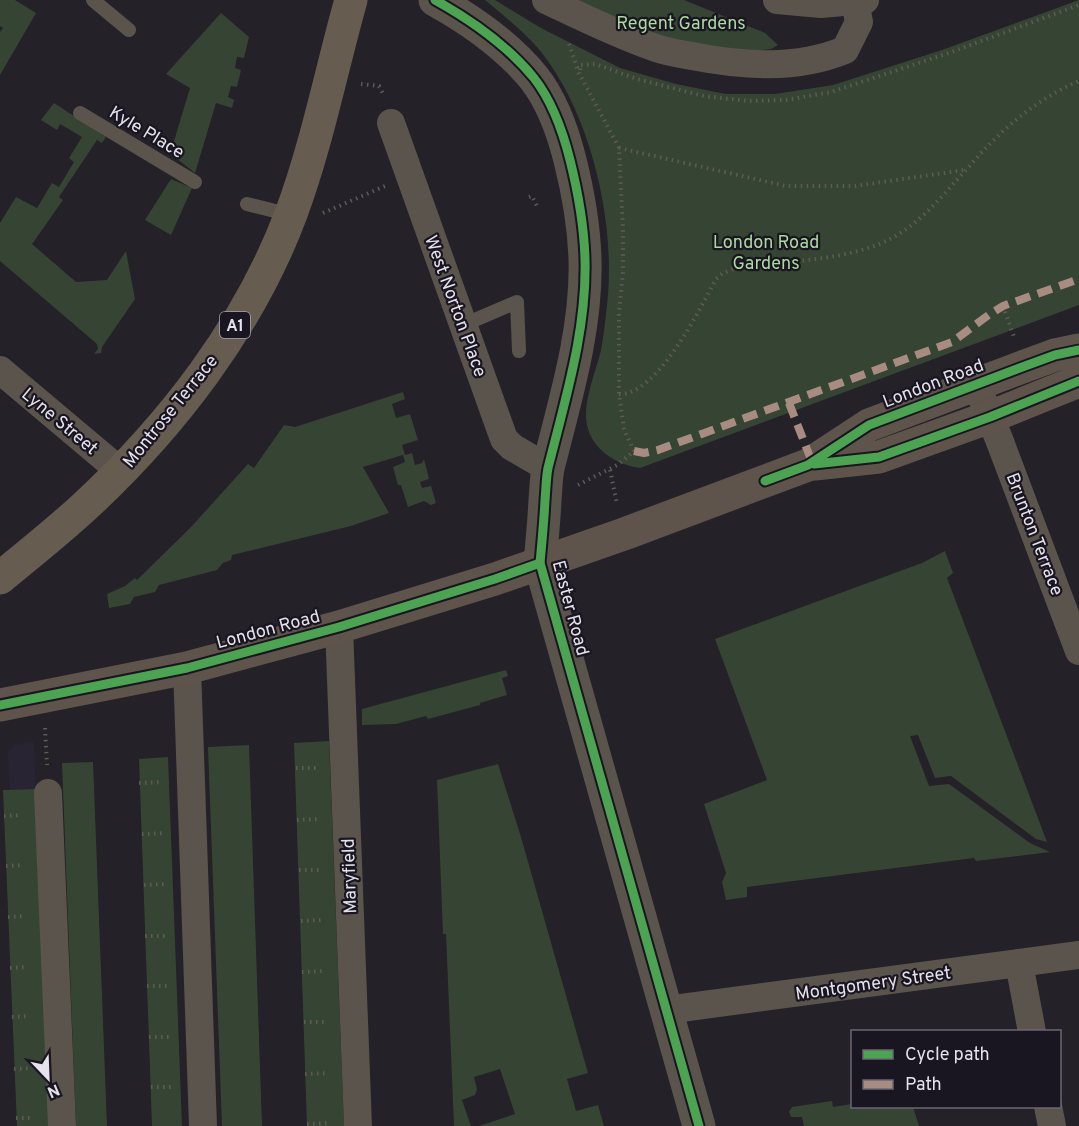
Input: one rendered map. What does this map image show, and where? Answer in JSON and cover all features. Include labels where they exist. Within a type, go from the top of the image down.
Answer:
[{"type":"main road","name":"Montrose Terrace","points":[[0,578],[84,508],[140,451],[202,375],[238,320],[268,267],[291,215],[310,158],[351,0]]},
{"type":"main road","name":"London Road","points":[[0,705],[187,668],[339,627],[495,579],[624,534],[808,465],[869,425],[1055,355],[1079,350]]},
{"type":"main road","name":"London Road","points":[[808,465],[879,457],[990,417],[1079,381]]},
{"type":"street","name":"Easter Road","points":[[435,0],[493,38],[516,57],[535,80],[553,109],[574,178],[584,249],[584,290],[572,375],[548,468],[540,563],[699,1126]]},
{"type":"street","points":[[550,2],[659,49],[747,65],[790,63],[828,57],[845,50],[859,22],[860,1],[820,3],[777,0]]},
{"type":"street","name":"West Norton Place","points":[[387,110],[504,439],[512,447],[548,468]]},
{"type":"street","name":"Lyne Street","points":[[0,370],[120,471]]},
{"type":"street","name":"London Road","points":[[975,384],[990,417]]},
{"type":"street","name":"Brunton Terrace","points":[[990,417],[1079,651]]},
{"type":"street","name":"Maryfield","points":[[339,627],[346,1125]]},
{"type":"street","points":[[187,668],[203,1126]]},
{"type":"street","points":[[48,793],[62,1126]]},
{"type":"street","name":"Montgomery Street","points":[[666,1010],[1079,955]]},
{"type":"street","points":[[1019,963],[1032,1030]]},
{"type":"street","points":[[1048,1108],[1052,1126]]},
{"type":"lane","points":[[93,0],[129,30]]},
{"type":"lane","name":"Kyle Place","points":[[80,113],[195,182]]},
{"type":"lane","points":[[248,204],[291,215]]},
{"type":"lane","points":[[463,325],[517,302],[519,351]]},
{"type":"path","points":[[545,500],[610,470],[634,450],[624,429],[620,394],[619,313],[623,272],[619,148],[579,73],[550,2]]},
{"type":"path","points":[[331,81],[379,86],[387,110]]},
{"type":"path","points":[[620,394],[633,390],[670,358],[716,279],[723,273],[738,267],[846,255],[892,238],[926,214],[1008,125],[1033,105],[1079,81]]},
{"type":"path","points":[[619,148],[786,186],[855,186],[965,170]]},
{"type":"path","points":[[349,202],[392,183]]},
{"type":"path","points":[[529,196],[532,196],[537,206]]},
{"type":"path","points":[[44,696],[48,793]]},
{"type":"path","points":[[140,783],[169,782]]},
{"type":"path","points":[[142,834],[171,833]]},
{"type":"path","points":[[299,870],[322,870]]},
{"type":"path","points":[[144,885],[173,884]]},
{"type":"path","points":[[301,921],[324,920]]},
{"type":"path","points":[[145,936],[175,935]]},
{"type":"path","points":[[302,972],[338,971]]},
{"type":"path","points":[[147,986],[177,985]]},
{"type":"path","points":[[304,1022],[328,1022]]},
{"type":"path","points":[[149,1037],[178,1036]]},
{"type":"path","points":[[306,1074],[333,1073]]},
{"type":"path","points":[[151,1087],[180,1086]]},
{"type":"path","points":[[307,1124],[346,1125]]},
{"type":"shaded area","points":[[34,742],[36,789],[10,790],[8,752],[14,745]]},
{"type":"green space","points":[[0,0],[15,0],[36,13],[0,75],[0,32],[3,28],[0,26]]},
{"type":"green space","name":"London Road Gardens","points":[[485,0],[495,0],[541,28],[620,68],[676,84],[726,94],[775,94],[833,85],[942,50],[1079,0],[1079,305],[640,468],[614,460],[594,442],[586,417],[588,398],[601,350],[609,281],[608,247],[598,177],[588,142],[560,79],[536,46]]},
{"type":"green space","name":"Regent Gardens","points":[[562,0],[684,0],[765,33],[778,45],[771,49],[756,51],[685,47]]},
{"type":"green space","points":[[221,13],[249,37],[244,58],[237,57],[235,68],[241,70],[237,87],[231,86],[228,97],[234,100],[232,108],[216,103],[195,173],[171,151],[190,88],[166,74]]},
{"type":"green space","points":[[54,103],[106,137],[102,143],[97,140],[59,197],[63,200],[32,244],[76,282],[107,280],[126,251],[135,299],[102,347],[101,353],[94,354],[98,349],[97,344],[0,261],[0,223],[16,197],[37,208],[52,183],[59,187],[74,162],[69,158],[82,137],[60,124],[57,130],[41,120]]},
{"type":"green space","points":[[171,179],[192,188],[171,235],[145,220]]},
{"type":"green space","points":[[403,392],[405,399],[392,404],[396,418],[410,414],[418,440],[402,445],[405,455],[412,453],[415,465],[422,463],[424,459],[429,479],[420,482],[422,488],[431,486],[436,503],[431,505],[424,501],[408,507],[393,467],[405,462],[403,455],[363,467],[389,513],[351,526],[232,555],[231,560],[223,563],[217,570],[159,585],[155,592],[134,597],[130,604],[109,608],[107,594],[125,586],[135,578],[137,580],[192,526],[248,464],[254,468],[284,425],[295,427]]},
{"type":"green space","points":[[945,551],[953,573],[947,578],[1047,842],[1036,839],[951,776],[935,778],[918,735],[910,736],[929,786],[949,784],[1030,843],[1050,852],[976,861],[974,858],[747,887],[747,897],[726,900],[722,882],[726,873],[704,804],[767,780],[715,639],[922,563]]},
{"type":"green space","points":[[506,670],[508,676],[502,678],[507,695],[428,719],[426,716],[396,724],[362,725],[362,709]]},
{"type":"green space","points":[[329,741],[344,1126],[307,1126],[294,743]]},
{"type":"green space","points":[[249,745],[262,1126],[222,1126],[208,747]]},
{"type":"green space","points":[[168,757],[182,1126],[152,1126],[139,759]]},
{"type":"green space","points":[[93,762],[107,1126],[76,1126],[62,763]]},
{"type":"green space","points":[[498,764],[588,1073],[567,1079],[576,1111],[598,1105],[604,1126],[479,1126],[515,1114],[500,1069],[474,1077],[477,1089],[475,1095],[462,1100],[471,1126],[454,1126],[437,780]]},
{"type":"green space","points":[[36,789],[50,1126],[17,1126],[3,790]]},
{"type":"green space","points":[[832,1101],[833,1107],[851,1104],[851,1108],[913,1108],[919,1126],[804,1126],[802,1117],[791,1117],[789,1112],[792,1107]]},
{"type":"marked path","points":[[634,451],[644,453],[658,450],[952,342],[1003,306],[1079,279]]},
{"type":"marked path","points":[[789,403],[812,462]]},
{"type":"cycle path","points":[[435,0],[488,34],[534,78],[556,117],[573,172],[583,234],[585,286],[574,365],[547,472],[540,563],[699,1126]]},
{"type":"cycle path","points":[[765,481],[808,465],[869,425],[1055,355],[1079,350]]},
{"type":"cycle path","points":[[814,464],[879,457],[990,417],[1079,381]]},
{"type":"cycle path","points":[[0,705],[187,668],[339,627],[540,563]]}]
